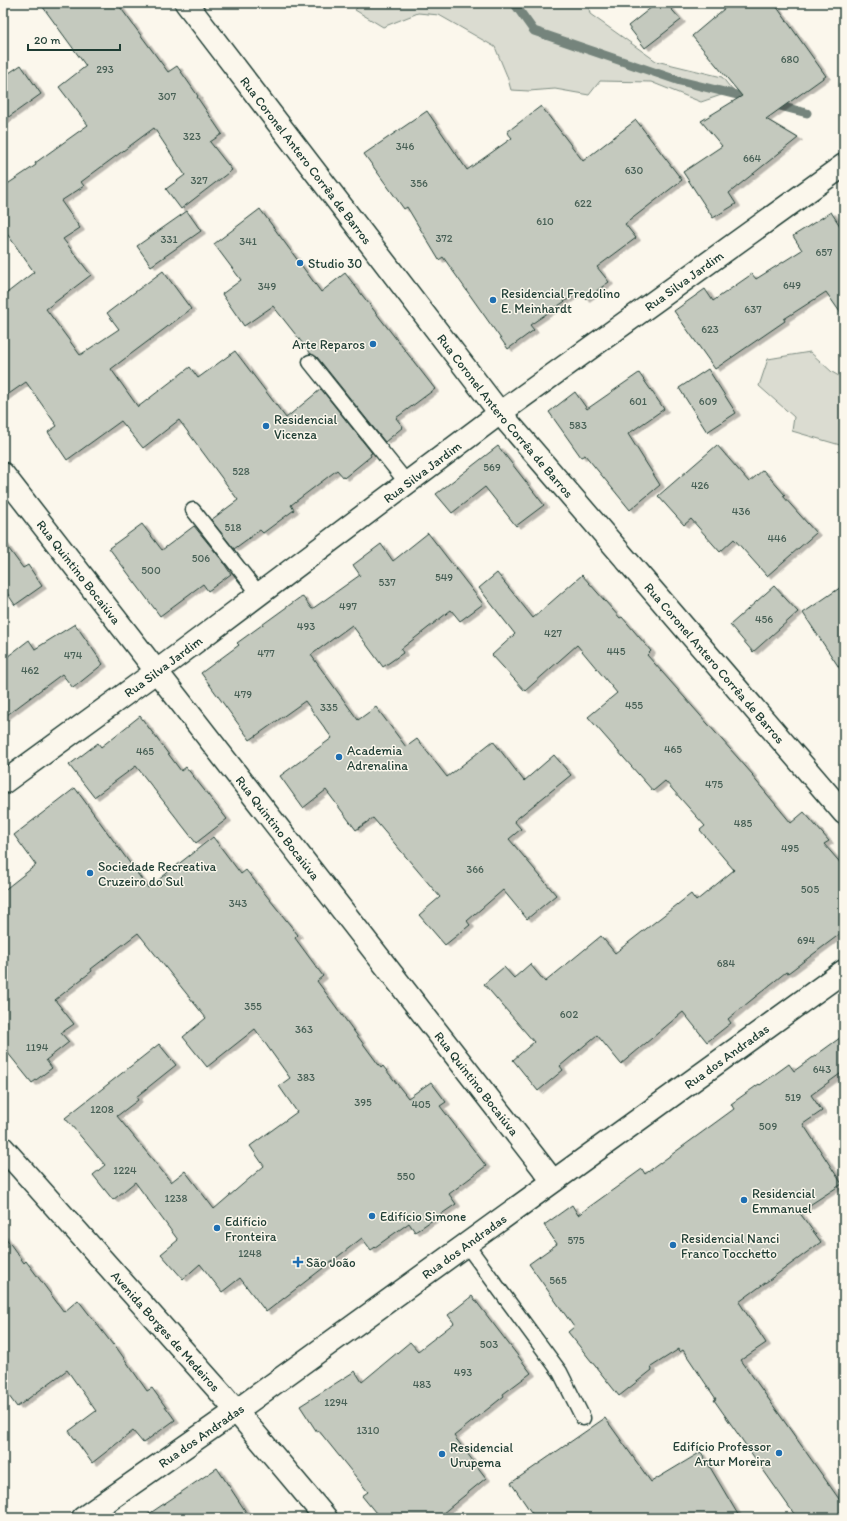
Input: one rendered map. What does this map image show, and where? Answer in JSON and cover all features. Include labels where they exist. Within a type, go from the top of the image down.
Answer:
[{"type":"street","name":"Rua Coronel Antero Corrêa de Barros","points":[[186,3],[500,413],[844,813]]},
{"type":"street","name":"Rua Silva Jardim","points":[[3,783],[157,670],[500,413],[844,165]]},
{"type":"street","name":"Rua Quintino Bocaiúva","points":[[3,474],[554,1181]]},
{"type":"street","name":"Rua dos Andradas","points":[[83,1518],[236,1411],[844,971]]},
{"type":"street","name":"Avenida Borges de Medeiros","points":[[3,1148],[236,1411],[326,1518]]},
{"type":"lane","points":[[310,362],[407,483]]},
{"type":"lane","points":[[193,510],[259,594]]},
{"type":"lane","points":[[466,1244],[560,1372],[583,1418]]},
{"type":"shaded area","points":[[361,3],[588,3],[590,14],[656,61],[722,77],[733,91],[701,102],[651,82],[600,81],[589,95],[555,89],[529,91],[511,90],[495,47],[439,15],[418,13],[383,27],[355,10]]},
{"type":"shaded area","points":[[810,352],[832,372],[844,379],[844,448],[840,445],[792,431],[794,417],[759,386],[768,359]]},
{"type":"building","points":[[40,3],[117,3],[168,72],[177,66],[198,96],[197,97],[222,134],[210,142],[232,170],[181,209],[166,189],[185,175],[154,128],[81,182],[84,186],[61,201],[80,228],[63,239],[91,275],[46,309],[80,355],[119,329],[107,313],[163,271],[191,309],[111,369],[138,407],[190,367],[198,378],[235,351],[286,418],[321,389],[372,453],[370,454],[371,456],[344,478],[337,470],[291,505],[294,510],[263,533],[260,530],[234,549],[211,520],[238,500],[179,420],[143,448],[121,421],[67,460],[48,432],[57,426],[26,382],[3,398],[3,296],[34,272],[3,228],[3,187],[36,165],[35,163],[88,125],[59,87],[86,66]]},
{"type":"building","points":[[657,3],[666,3],[681,20],[645,48],[628,26]]},
{"type":"building","points":[[731,3],[774,3],[826,76],[766,119],[798,138],[729,193],[736,204],[713,218],[683,172],[722,146],[701,121],[742,96],[692,36]]},
{"type":"building","points":[[21,65],[41,94],[3,121],[3,77]]},
{"type":"building","points":[[541,106],[583,161],[636,120],[682,180],[625,224],[636,238],[597,267],[609,282],[585,299],[580,291],[530,325],[534,330],[508,349],[443,257],[439,260],[407,207],[404,209],[364,154],[427,111],[467,170],[512,138],[507,132]]},
{"type":"building","points":[[260,209],[321,292],[345,273],[435,389],[396,418],[403,427],[385,442],[317,357],[311,354],[273,306],[244,326],[222,294],[241,280],[214,244]]},
{"type":"building","points":[[187,211],[201,231],[151,266],[137,246]]},
{"type":"building","points":[[831,212],[844,232],[844,318],[826,292],[784,319],[785,321],[715,369],[674,311],[705,289],[713,301],[752,274],[756,279],[802,250],[793,236]]},
{"type":"building","points":[[708,369],[736,413],[707,432],[679,388]]},
{"type":"building","points":[[639,373],[664,409],[628,434],[660,485],[630,510],[585,455],[581,457],[549,412],[575,392],[587,409]]},
{"type":"building","points":[[717,445],[749,482],[763,470],[785,495],[783,496],[816,533],[767,576],[734,539],[720,552],[691,519],[684,525],[658,496]]},
{"type":"building","points":[[498,446],[544,505],[516,526],[485,487],[452,513],[436,494]]},
{"type":"building","points":[[142,524],[162,550],[194,526],[221,559],[231,574],[208,591],[203,584],[160,616],[109,548]]},
{"type":"building","points":[[428,533],[483,604],[460,621],[451,610],[401,649],[403,653],[383,667],[352,625],[311,655],[358,720],[376,707],[406,747],[417,739],[447,777],[493,741],[524,781],[554,755],[571,775],[514,821],[521,829],[509,839],[556,895],[527,919],[503,890],[467,921],[470,925],[445,945],[419,915],[440,897],[373,818],[356,830],[326,790],[303,808],[280,776],[332,738],[305,701],[250,740],[201,673],[239,645],[237,643],[302,596],[312,609],[360,575],[353,565],[381,544],[393,561]]},
{"type":"building","points":[[3,541],[23,568],[28,565],[42,586],[15,605],[3,587]]},
{"type":"building","points":[[497,573],[533,618],[582,575],[620,618],[622,617],[651,651],[647,655],[753,775],[752,776],[791,823],[804,812],[829,841],[824,844],[844,867],[844,931],[788,973],[786,972],[728,1019],[731,1023],[707,1042],[683,1012],[621,1064],[597,1035],[560,1066],[563,1070],[538,1091],[513,1060],[534,1042],[484,984],[504,967],[514,978],[530,964],[545,982],[601,936],[615,953],[691,894],[696,901],[734,870],[700,830],[705,826],[665,781],[653,791],[588,717],[617,693],[577,645],[525,691],[492,655],[515,634],[479,588]]},
{"type":"building","points":[[844,585],[844,675],[803,613]]},
{"type":"building","points":[[774,586],[798,612],[753,652],[730,625]]},
{"type":"building","points":[[75,624],[103,664],[73,688],[62,674],[3,718],[3,660],[29,640],[35,649]]},
{"type":"building","points":[[140,716],[181,771],[186,767],[227,819],[196,843],[136,766],[94,797],[69,765],[98,743],[101,747]]},
{"type":"building","points":[[75,788],[148,888],[213,837],[241,874],[246,870],[298,935],[295,938],[323,976],[317,981],[381,1068],[383,1066],[408,1098],[431,1082],[446,1102],[440,1106],[486,1166],[449,1194],[456,1204],[415,1232],[409,1223],[371,1250],[362,1238],[266,1312],[240,1278],[222,1292],[200,1264],[183,1279],[161,1254],[178,1240],[135,1182],[113,1200],[93,1175],[105,1165],[65,1118],[159,1044],[176,1065],[136,1097],[138,1100],[117,1116],[171,1182],[185,1171],[214,1209],[264,1166],[250,1146],[297,1112],[279,1086],[290,1078],[255,1029],[207,1067],[183,1037],[206,1018],[138,933],[91,969],[92,971],[55,1000],[74,1024],[61,1033],[69,1042],[46,1060],[52,1068],[32,1083],[3,1047],[3,891],[36,865],[14,835]]},
{"type":"building","points":[[844,1035],[844,1071],[811,1095],[822,1111],[803,1124],[842,1184],[799,1212],[821,1242],[739,1302],[766,1343],[741,1360],[844,1506],[844,1518],[797,1518],[714,1400],[716,1399],[683,1350],[680,1352],[679,1349],[651,1367],[652,1370],[619,1396],[568,1332],[574,1327],[529,1264],[557,1244],[544,1225],[572,1205],[578,1215],[642,1169],[645,1174],[734,1109],[731,1104],[759,1084],[760,1085],[789,1064],[794,1071]]},
{"type":"building","points":[[3,1234],[24,1263],[26,1261],[64,1312],[78,1300],[113,1345],[114,1344],[147,1391],[152,1388],[175,1420],[143,1443],[133,1431],[92,1463],[69,1431],[96,1411],[67,1370],[17,1407],[3,1388]]},
{"type":"building","points":[[472,1296],[531,1373],[503,1394],[504,1396],[454,1436],[486,1478],[437,1518],[380,1518],[362,1496],[368,1492],[319,1431],[317,1432],[300,1406],[355,1371],[362,1382],[410,1342],[418,1351],[454,1323],[448,1315]]},
{"type":"building","points":[[605,1418],[651,1482],[701,1452],[740,1518],[535,1518],[511,1483]]},
{"type":"building","points":[[217,1468],[250,1518],[143,1518]]},
{"type":"waterway","points":[[514,3],[534,31],[680,81],[753,99]]},
{"type":"waterway","points":[[772,104],[807,113]]},
{"type":"place","name":"Studio 30","points":[[300,263]]},
{"type":"place","name":"Residencial Fredolino E. Meinhardt","points":[[493,300]]},
{"type":"place","name":"Arte Reparos","points":[[373,344]]},
{"type":"place","name":"Residencial Vicenza","points":[[266,426]]},
{"type":"place","name":"Academia Adrenalina","points":[[339,757]]},
{"type":"place","name":"Sociedade Recreativa Cruzeiro do Sul","points":[[90,873]]},
{"type":"place","name":"Residencial Emmanuel","points":[[744,1200]]},
{"type":"place","name":"Edifício Simone","points":[[372,1216]]},
{"type":"place","name":"Edifício Fronteira","points":[[217,1228]]},
{"type":"place","name":"Residencial Nanci Franco Tocchetto","points":[[673,1245]]},
{"type":"place","name":"São João","points":[[298,1262]]},
{"type":"place","name":"Edifício Professor Artur Moreira","points":[[779,1453]]},
{"type":"place","name":"Residencial Urupema","points":[[442,1454]]}]
